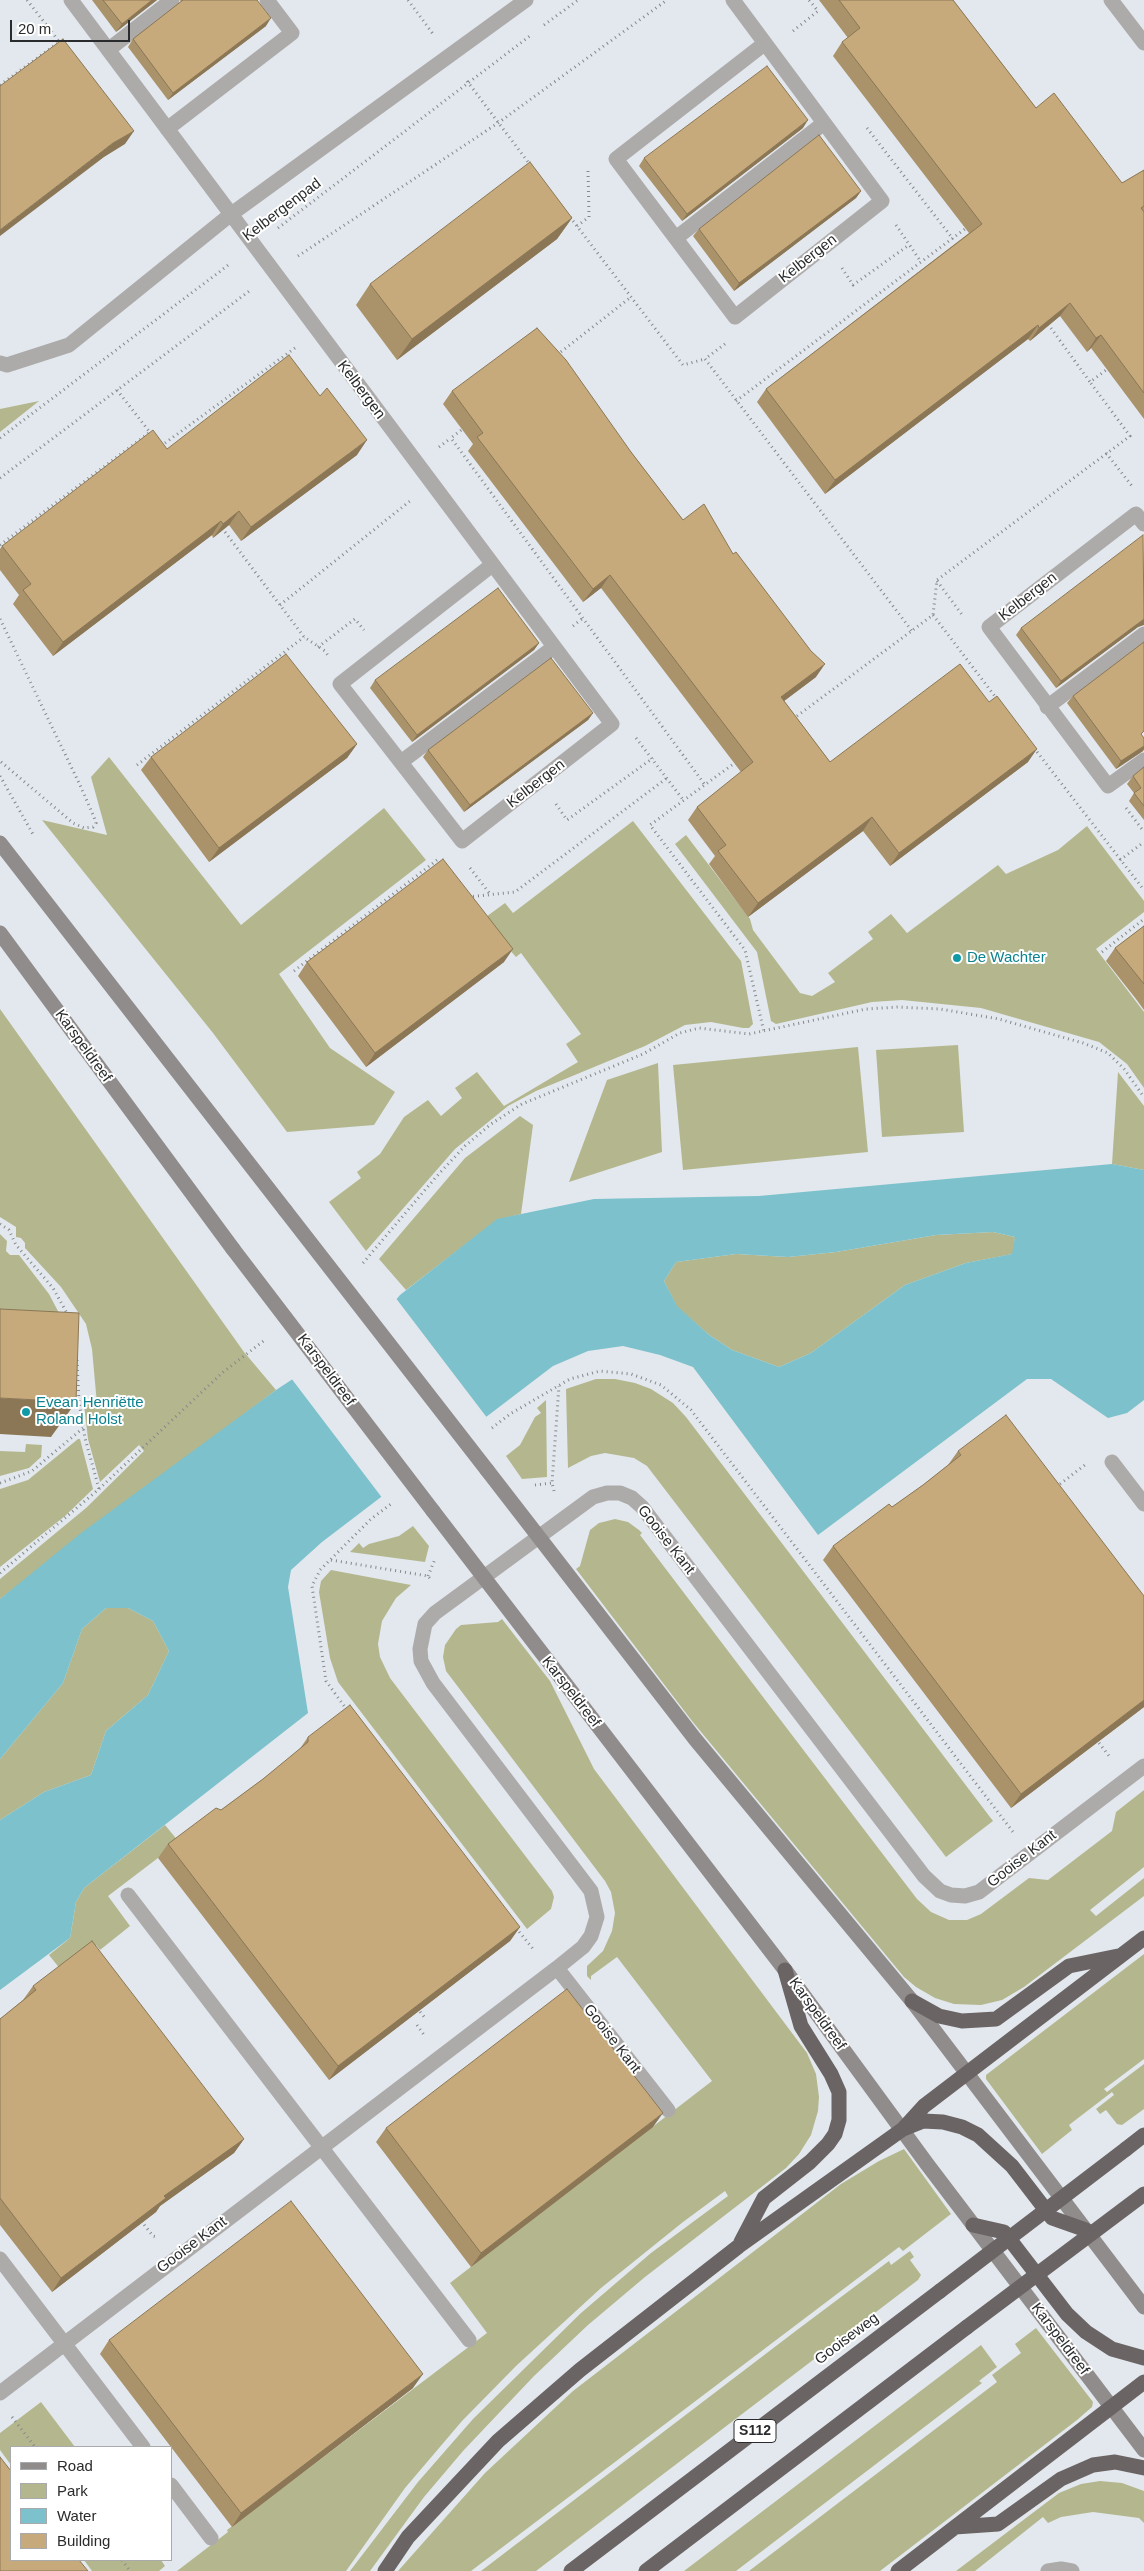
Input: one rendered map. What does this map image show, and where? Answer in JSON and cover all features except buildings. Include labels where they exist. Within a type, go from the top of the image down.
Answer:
[{"type":"highway","points":[[385,2571],[408,2537],[498,2441],[587,2364],[739,2246],[903,2129],[924,2106],[1144,1938]]},
{"type":"highway","points":[[912,2001],[939,2016],[962,2021],[996,2019],[1069,1966],[1121,1956]]},
{"type":"highway","points":[[739,2246],[764,2198],[810,2162],[828,2144],[835,2134],[838,2120],[839,2092],[831,2074],[801,2026],[785,1970]]},
{"type":"highway","points":[[903,2129],[923,2121],[943,2122],[962,2127],[978,2135],[1012,2166],[1052,2218],[1086,2230]]},
{"type":"highway","name":"Gooiseweg","points":[[571,2571],[1144,2135]]},
{"type":"highway","points":[[646,2571],[1144,2194]]},
{"type":"highway","points":[[973,2225],[1004,2232],[1067,2314],[1086,2332],[1112,2349],[1144,2358]]},
{"type":"highway","points":[[898,2571],[1144,2382]]},
{"type":"highway","points":[[955,2527],[998,2524],[1061,2479],[1093,2465],[1115,2462],[1144,2468]]},
{"type":"street","name":"Kelbergen","points":[[70,0],[612,724],[462,841],[340,684],[492,565]]},
{"type":"street","points":[[108,50],[172,0]]},
{"type":"street","points":[[167,129],[292,33],[267,0]]},
{"type":"street","points":[[0,363],[7,365],[69,345],[230,216],[526,0]]},
{"type":"street","name":"Kelbergen","points":[[732,0],[882,201],[735,317],[616,159],[764,44]]},
{"type":"street","points":[[1111,0],[1144,43]]},
{"type":"street","points":[[676,238],[824,123]]},
{"type":"street","name":"Kelbergen","points":[[1144,524],[1136,514],[989,627],[1047,707],[1108,786],[1144,760]]},
{"type":"street","points":[[1047,707],[1144,634]]},
{"type":"street","points":[[401,762],[554,647]]},
{"type":"street","points":[[0,843],[695,1739],[912,2001],[1144,2307]]},
{"type":"street","name":"Karspeldreef","points":[[0,933],[234,1249],[785,1970],[973,2225],[1144,2450]]},
{"type":"street","points":[[1112,1462],[1144,1504]]},
{"type":"street","name":"Gooise Kant","points":[[0,2393],[554,1970],[583,1947],[591,1936],[597,1917],[591,1891],[433,1683],[421,1661],[420,1648],[426,1624],[435,1613],[538,1536],[600,1494],[613,1493],[632,1498],[642,1507],[931,1885],[951,1895],[965,1896],[979,1892],[1144,1766]]},
{"type":"street","points":[[128,1894],[469,2340]]},
{"type":"street","name":"Gooise Kant","points":[[554,1970],[668,2110]]},
{"type":"street","points":[[0,2260],[142,2446]]},
{"type":"street","points":[[172,2486],[211,2538]]},
{"type":"street","points":[[1048,2571],[1061,2569],[1072,2571]]},
{"type":"path","points":[[408,0],[532,167]]},
{"type":"path","name":"Kelbergenpad","points":[[0,438],[578,0]]},
{"type":"path","points":[[0,478],[273,273],[498,123],[667,0]]},
{"type":"path","points":[[793,32],[818,11],[809,0]]},
{"type":"path","points":[[0,85],[64,37]]},
{"type":"path","points":[[577,226],[589,217],[588,168],[593,164]]},
{"type":"path","points":[[566,211],[683,366],[705,359],[726,343]]},
{"type":"path","points":[[736,401],[973,223]]},
{"type":"path","points":[[897,227],[921,262]]},
{"type":"path","points":[[840,266],[853,285],[909,244]]},
{"type":"path","points":[[553,358],[631,297]]},
{"type":"path","points":[[999,702],[933,615],[937,580],[1130,436],[1044,318]]},
{"type":"path","points":[[160,446],[294,349]]},
{"type":"path","points":[[705,359],[912,631]]},
{"type":"path","points":[[1090,382],[1113,364]]},
{"type":"path","points":[[117,390],[166,454]]},
{"type":"path","points":[[438,447],[467,426]]},
{"type":"path","points":[[0,545],[150,432]]},
{"type":"path","points":[[451,438],[705,785]]},
{"type":"path","points":[[1106,453],[1131,485]]},
{"type":"path","points":[[280,605],[408,502]]},
{"type":"path","points":[[220,526],[304,637],[325,651]]},
{"type":"path","points":[[937,580],[964,617]]},
{"type":"path","points":[[792,720],[933,615]]},
{"type":"path","points":[[570,628],[583,618]]},
{"type":"path","points":[[0,619],[80,785],[94,817],[96,823],[94,827],[84,828],[73,823],[0,761]]},
{"type":"path","points":[[318,647],[355,619],[368,636]]},
{"type":"path","points":[[137,765],[304,637]]},
{"type":"path","points":[[640,740],[684,801]]},
{"type":"path","points":[[1029,741],[1144,890]]},
{"type":"path","points":[[554,803],[567,820],[653,758]]},
{"type":"path","points":[[737,761],[650,825],[745,950],[764,1032]]},
{"type":"path","points":[[1128,810],[1144,832]]},
{"type":"path","points":[[1120,860],[1144,842]]},
{"type":"path","points":[[294,971],[437,860]]},
{"type":"path","points":[[470,867],[490,894]]},
{"type":"path","points":[[1102,952],[1144,919]]},
{"type":"path","points":[[360,1266],[465,1146],[491,1124],[522,1104],[643,1054],[686,1031],[699,1028],[749,1034],[866,1009],[898,1007],[950,1011],[998,1019],[1083,1043],[1108,1053],[1124,1069],[1144,1096]]},
{"type":"path","points":[[0,1224],[9,1230],[16,1245],[53,1288],[72,1325]]},
{"type":"path","points":[[0,1573],[98,1489],[222,1373],[268,1337]]},
{"type":"path","points":[[77,1353],[79,1402],[98,1489]]},
{"type":"path","points":[[553,1473],[559,1386]]},
{"type":"path","points":[[0,1483],[32,1471],[83,1427]]},
{"type":"path","points":[[330,1560],[414,1574]]},
{"type":"path","points":[[1092,1734],[1098,1742]]},
{"type":"path","points":[[514,1924],[554,1970]]},
{"type":"path","points":[[414,2004],[425,2018]]},
{"type":"path","points":[[137,2215],[143,2222]]},
{"type":"path","points":[[15,2422],[34,2446]]},
{"type":"green space","points":[[39,401],[0,432],[0,409]]},
{"type":"green space","points":[[109,757],[241,925],[384,808],[426,860],[279,974],[330,1048],[395,1092],[374,1125],[287,1132],[213,1033],[42,820],[107,835],[91,777]]},
{"type":"green space","points":[[633,821],[741,961],[753,1024],[749,1028],[711,1022],[685,1025],[645,1046],[536,1091],[508,1106],[455,1149],[366,1251],[329,1202],[361,1178],[357,1172],[380,1154],[404,1117],[428,1100],[441,1116],[462,1098],[455,1088],[477,1072],[504,1106],[578,1062],[566,1044],[581,1034],[521,953],[516,957],[508,948],[475,925],[505,903],[513,913]]},
{"type":"green space","points":[[1087,826],[1144,901],[1144,912],[1096,949],[1144,1012],[1144,1088],[1127,1064],[1099,1042],[981,1008],[902,1000],[872,1002],[776,1024],[771,1021],[757,952],[675,844],[686,835],[750,919],[753,930],[800,993],[812,996],[835,982],[828,973],[873,939],[868,932],[891,914],[907,933],[998,865],[1006,874],[1058,850]]},
{"type":"green space","points":[[0,1009],[244,1352],[276,1390],[0,1599],[0,1579],[86,1508],[144,1451],[139,1445],[100,1482],[88,1439],[84,1404],[97,1404],[92,1349],[86,1324],[61,1287],[25,1248],[25,1243],[21,1238],[16,1237],[16,1227],[0,1217]]},
{"type":"green space","points":[[958,1045],[964,1132],[882,1137],[876,1050]]},
{"type":"green space","points":[[858,1047],[868,1152],[683,1170],[673,1065]]},
{"type":"green space","points":[[658,1063],[662,1152],[569,1182],[607,1080]]},
{"type":"green space","points":[[1118,1072],[1144,1106],[1144,1170],[1112,1164]]},
{"type":"green space","points":[[520,1116],[533,1125],[521,1214],[497,1220],[406,1290],[379,1259],[465,1158]]},
{"type":"green space","points":[[993,1232],[1015,1237],[1013,1254],[966,1263],[905,1285],[811,1353],[779,1367],[732,1350],[708,1334],[677,1307],[664,1281],[676,1262],[736,1254],[788,1257],[836,1252],[936,1235]]},
{"type":"green space","points":[[0,1234],[7,1241],[6,1251],[10,1255],[19,1255],[49,1294],[69,1332],[0,1329]]},
{"type":"green space","points":[[596,1379],[615,1379],[651,1389],[673,1403],[686,1417],[993,1821],[946,1857],[647,1466],[634,1458],[605,1453],[591,1456],[568,1468],[566,1389]]},
{"type":"green space","points":[[546,1400],[547,1477],[522,1479],[506,1456],[520,1445],[535,1417],[541,1413],[537,1408]]},
{"type":"green space","points":[[80,1439],[93,1489],[65,1516],[0,1567],[0,1489],[28,1480]]},
{"type":"green space","points":[[26,1444],[42,1445],[41,1457],[29,1468],[0,1476],[0,1451],[25,1452]]},
{"type":"green space","points":[[615,1519],[628,1522],[642,1533],[640,1535],[917,1899],[931,1912],[949,1920],[967,1920],[981,1914],[1029,1878],[1048,1880],[1112,1831],[1116,1812],[1144,1790],[1144,1867],[1090,1910],[1096,1916],[1144,1878],[1144,1896],[1024,1987],[1002,2000],[981,2005],[954,2004],[935,1998],[916,1987],[904,1977],[692,1721],[576,1569],[580,1566],[590,1530],[599,1523]]},
{"type":"green space","points":[[413,1526],[429,1546],[425,1562],[350,1552],[359,1543],[363,1548],[369,1544],[399,1536]]},
{"type":"green space","points":[[331,1570],[411,1585],[396,1598],[382,1621],[378,1644],[380,1657],[390,1678],[552,1891],[554,1897],[551,1909],[527,1929],[338,1682],[330,1658],[319,1592],[321,1581]]},
{"type":"green space","points":[[106,1608],[128,1608],[153,1621],[169,1651],[148,1695],[106,1731],[91,1775],[44,1792],[0,1820],[0,1759],[63,1683],[82,1629]]},
{"type":"green space","points":[[502,1619],[550,1681],[594,1769],[807,2053],[816,2074],[819,2097],[818,2111],[811,2135],[799,2154],[786,2168],[645,2277],[588,2325],[534,2376],[463,2451],[424,2497],[370,2571],[350,2571],[418,2482],[473,2419],[581,2313],[651,2253],[728,2196],[725,2191],[601,2288],[516,2366],[462,2421],[405,2488],[346,2571],[177,2571],[228,2532],[227,2530],[487,2333],[450,2283],[712,2081],[617,1957],[591,1976],[591,1980],[587,1976],[587,1966],[603,1951],[612,1931],[615,1913],[611,1892],[605,1881],[446,1671],[443,1657],[445,1645],[456,1629],[461,1625],[498,1622]]},
{"type":"green space","points":[[165,1825],[179,1842],[108,1896],[130,1926],[100,1950],[96,1945],[61,1970],[49,1955],[70,1938],[76,1902],[84,1888]]},
{"type":"green space","points":[[1144,1954],[1144,2059],[1104,2089],[1107,2092],[1144,2064],[1144,2109],[1122,2125],[1117,2124],[1106,2110],[1100,2114],[1096,2109],[1114,2095],[1112,2092],[1069,2125],[1072,2130],[1042,2154],[986,2079],[986,2075]]},
{"type":"green space","points":[[904,2149],[951,2214],[903,2251],[899,2247],[471,2571],[398,2571],[485,2473],[573,2391],[841,2184],[879,2161]]},
{"type":"green space","points":[[910,2251],[914,2257],[910,2260],[921,2275],[918,2280],[536,2571],[481,2571],[889,2261],[891,2265]]},
{"type":"green space","points":[[1036,2328],[1093,2402],[1092,2407],[1077,2420],[880,2571],[749,2571],[997,2382],[992,2375],[1021,2353],[1015,2344]]},
{"type":"green space","points":[[981,2345],[997,2367],[979,2381],[982,2383],[736,2571],[684,2571]]},
{"type":"green space","points":[[41,2402],[74,2446],[10,2446],[10,2464],[0,2450],[0,2433]]},
{"type":"green space","points":[[1100,2481],[1122,2483],[1144,2491],[1144,2523],[1139,2518],[1093,2512],[1061,2517],[1048,2523],[1043,2517],[975,2571],[956,2571],[1059,2493],[1081,2484]]},
{"type":"green space","points":[[85,2561],[162,2561],[165,2566],[159,2571],[92,2571]]},
{"type":"water","points":[[1112,1164],[1144,1170],[1144,1400],[1127,1413],[1108,1418],[1051,1379],[1027,1379],[818,1535],[693,1367],[660,1355],[623,1346],[588,1351],[553,1366],[322,1542],[291,1570],[288,1587],[308,1713],[84,1888],[76,1902],[70,1938],[0,1990],[0,1820],[44,1792],[91,1775],[106,1731],[148,1695],[169,1651],[153,1621],[128,1608],[106,1608],[82,1629],[63,1683],[0,1759],[0,1599],[81,1533],[276,1390],[375,1325],[400,1295],[497,1219],[594,1199],[759,1196]],"holes":[[[993,1232],[1015,1237],[1012,1254],[966,1263],[905,1285],[811,1353],[779,1367],[732,1350],[708,1334],[677,1306],[664,1281],[676,1262],[736,1254],[788,1257],[836,1252],[936,1235]]]},
{"type":"pier","points":[[395,1297],[488,1419],[383,1499],[291,1378],[374,1323]]},
{"type":"place","name":"De Wachter","points":[[957,958]]},
{"type":"place","name":"Evean Henriëtte Roland Holst","points":[[26,1412]]}]
